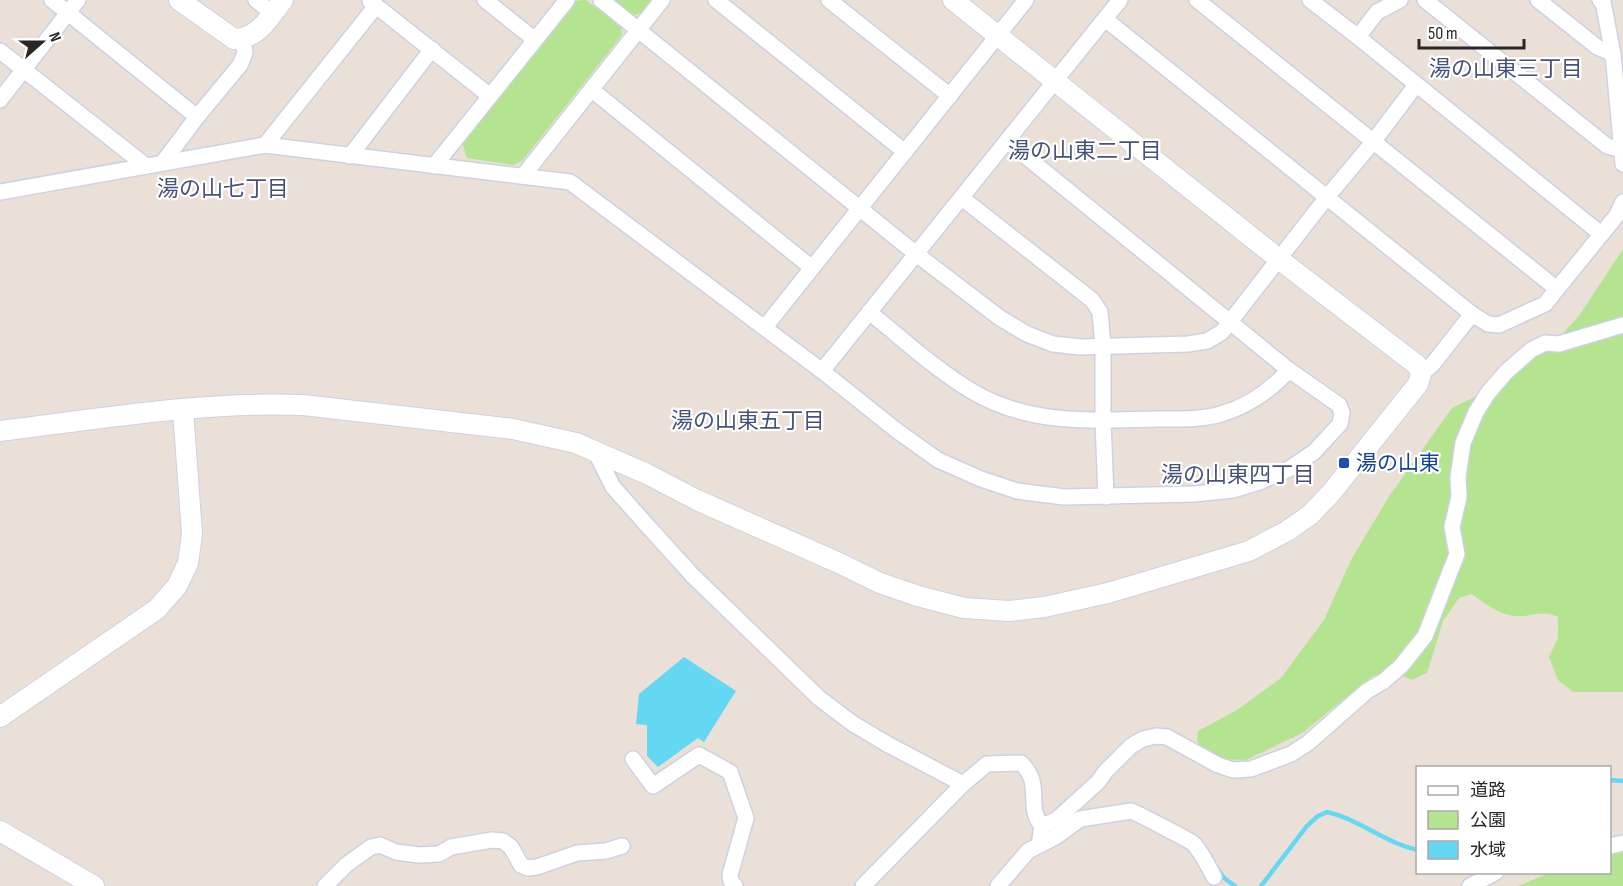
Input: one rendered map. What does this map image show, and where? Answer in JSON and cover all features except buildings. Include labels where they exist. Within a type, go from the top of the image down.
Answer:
[{"type":"street","points":[[52,0],[197,117]]},
{"type":"street","points":[[0,100],[78,0]]},
{"type":"street","points":[[179,0],[234,39],[252,36],[278,7],[256,0]]},
{"type":"street","points":[[485,0],[534,39]]},
{"type":"street","points":[[434,166],[567,0]]},
{"type":"street","points":[[601,0],[860,210],[1000,318],[1027,334],[1053,344],[1080,347],[1188,344],[1207,341],[1222,332],[1416,85]]},
{"type":"street","points":[[523,176],[662,0]]},
{"type":"street","points":[[716,0],[905,152]]},
{"type":"street","points":[[829,0],[950,96]]},
{"type":"street","points":[[953,0],[1280,260],[1417,365],[1421,374]]},
{"type":"street","points":[[765,327],[1026,0]]},
{"type":"street","points":[[822,371],[1120,0]]},
{"type":"street","points":[[1197,0],[1557,289]]},
{"type":"street","points":[[1310,0],[1601,234]]},
{"type":"street","points":[[1358,37],[1377,12],[1400,0]]},
{"type":"street","points":[[1425,0],[1607,146],[1623,150]]},
{"type":"street","points":[[1538,0],[1597,47],[1613,54]]},
{"type":"street","points":[[1600,0],[1603,2],[1613,54],[1623,164]]},
{"type":"street","points":[[265,145],[372,3],[490,96]]},
{"type":"street","points":[[1105,19],[1472,314],[1488,324],[1499,325],[1545,304],[1617,215],[1623,202]]},
{"type":"street","points":[[164,161],[240,65],[244,53],[243,39]]},
{"type":"street","points":[[350,156],[432,50]]},
{"type":"street","points":[[0,51],[146,166]]},
{"type":"street","points":[[592,90],[812,268]]},
{"type":"street","points":[[0,192],[164,161],[265,145],[570,182],[765,327],[896,430],[938,460],[981,479],[1017,491],[1064,497],[1194,494],[1233,490],[1289,469],[1314,452],[1340,424],[1342,413],[1339,405],[1289,370],[1007,141]]},
{"type":"street","points":[[962,198],[1092,300],[1100,312],[1103,346],[1102,420],[1106,496]]},
{"type":"street","points":[[869,312],[946,374],[983,396],[1025,414],[1050,418],[1102,420],[1220,415],[1262,395],[1289,370]]},
{"type":"street","points":[[0,430],[268,403],[513,429],[576,443],[647,474],[697,500],[839,562],[880,583],[964,608],[1009,611],[1044,607],[1108,593],[1249,551],[1287,531],[1310,515],[1343,480],[1418,384],[1421,374],[1432,365],[1472,314]]},
{"type":"street","points":[[1042,826],[1056,820],[1098,782],[1131,746],[1143,739],[1156,736],[1167,737],[1218,765],[1233,770],[1251,769],[1291,754],[1308,743],[1367,692],[1384,681],[1401,666],[1425,636],[1457,554],[1452,527],[1459,497],[1458,477],[1463,443],[1476,412],[1488,393],[1506,372],[1531,350],[1545,343],[1559,345],[1623,326]]},
{"type":"street","points":[[0,717],[157,609],[177,586],[188,563],[192,534],[183,410]]},
{"type":"street","points":[[595,451],[613,487],[645,524],[693,576],[819,698],[852,723],[887,744],[963,784]]},
{"type":"street","points":[[633,759],[653,786],[699,755],[730,772],[746,818],[730,874],[735,886]]},
{"type":"street","points":[[863,886],[963,784],[987,765],[1022,763],[1030,772],[1034,786],[1034,810],[1037,821],[1042,826]]},
{"type":"street","points":[[998,886],[1028,851],[1057,836],[1080,819],[1137,812],[1190,841],[1214,877]]},
{"type":"street","points":[[1039,845],[1042,826]]},
{"type":"street","points":[[0,831],[94,886]]},
{"type":"street","points":[[325,886],[346,865],[371,847],[380,845],[396,852],[419,855],[439,854],[451,847],[492,840],[503,841],[511,847],[521,865],[528,868],[577,853],[606,851],[622,846]]},
{"type":"street","points":[[1470,886],[1494,874]]},
{"type":"green space","points":[[586,0],[621,27],[622,35],[522,161],[513,165],[467,158],[462,143],[573,1]]},
{"type":"green space","points":[[611,0],[653,0],[643,11],[631,16]]},
{"type":"green space","points":[[1623,249],[1623,692],[1573,692],[1558,680],[1549,657],[1558,638],[1558,617],[1547,614],[1509,615],[1492,608],[1472,594],[1459,598],[1443,621],[1427,673],[1412,680],[1394,672],[1373,676],[1302,733],[1246,760],[1220,759],[1206,754],[1197,741],[1198,731],[1237,710],[1281,678],[1324,620],[1352,558],[1390,495],[1452,408],[1489,390],[1559,337],[1579,316]]},
{"type":"green space","points":[[1623,842],[1623,886],[1518,886],[1547,874],[1611,874],[1611,846]]},
{"type":"water","points":[[684,657],[736,691],[704,742],[698,738],[658,767],[647,756],[647,725],[636,724],[639,694]]},
{"type":"waterway","points":[[1611,780],[1623,781]]},
{"type":"waterway","points":[[1261,886],[1307,826],[1318,816],[1327,812],[1339,815],[1394,842],[1416,850]]},
{"type":"waterway","points":[[1216,867],[1224,878],[1235,886]]},
{"type":"place","name":"湯の山東","points":[[1344,463]]},
{"type":"district","name":"湯の山東三丁目","points":[[1506,68]]},
{"type":"district","name":"湯の山東二丁目","points":[[1085,150]]},
{"type":"district","name":"湯の山七丁目","points":[[223,188]]},
{"type":"district","name":"湯の山東五丁目","points":[[748,420]]},
{"type":"district","name":"湯の山東四丁目","points":[[1238,474]]}]
